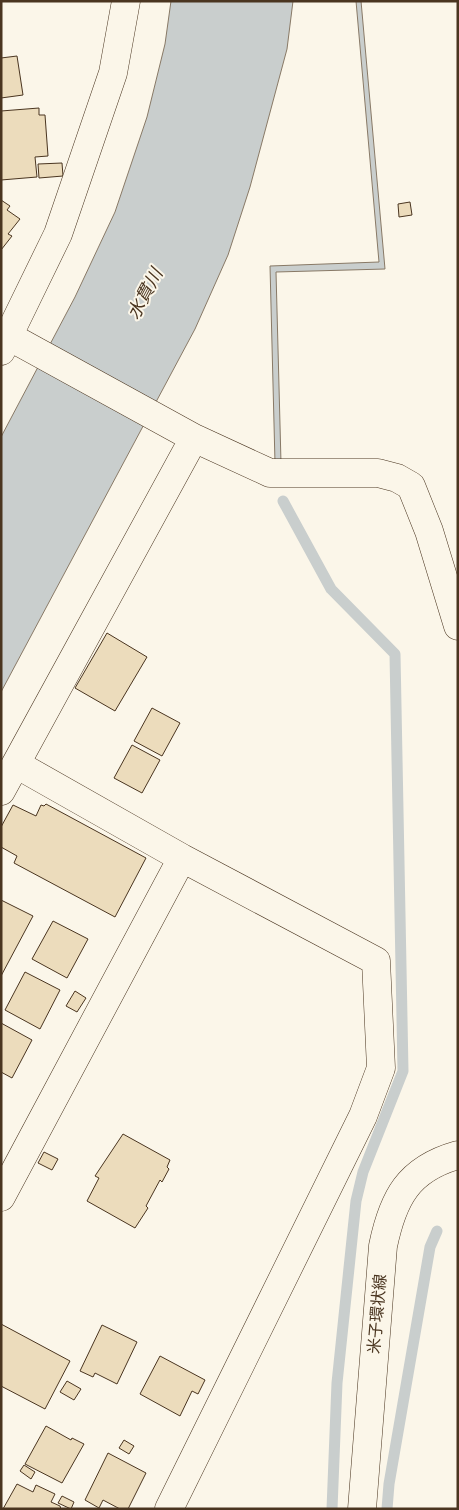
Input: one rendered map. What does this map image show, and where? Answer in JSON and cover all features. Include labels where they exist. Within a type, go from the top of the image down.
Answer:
[{"type":"street","points":[[126,1],[113,73],[61,224],[9,342],[194,438],[270,473],[378,473],[397,478],[411,486],[429,530],[458,626]]},
{"type":"street","points":[[1,792],[194,438]]},
{"type":"street","points":[[16,764],[182,858],[376,961],[381,1068],[363,1116],[169,1509]]},
{"type":"street","points":[[1,1197],[182,858]]},
{"type":"street","name":"米子環状線","points":[[362,1509],[383,1246],[389,1218],[410,1180],[440,1160],[458,1155]]},
{"type":"water","name":"水貫川","points":[[171,1],[293,1],[287,49],[250,187],[228,255],[195,329],[1,692],[1,437],[75,297],[115,212],[147,117],[165,44]]},
{"type":"water","points":[[356,1],[361,1],[385,269],[276,272],[281,463],[275,463],[270,266],[379,262]]},
{"type":"building","points":[[17,56],[23,95],[1,98],[1,58]]},
{"type":"building","points":[[39,108],[39,115],[45,115],[48,156],[35,157],[37,177],[1,180],[1,111]]},
{"type":"building","points":[[62,163],[63,176],[39,178],[38,164]]},
{"type":"building","points":[[1,200],[10,206],[7,210],[20,219],[8,234],[12,236],[1,250]]},
{"type":"building","points":[[410,202],[412,215],[399,217],[398,204]]},
{"type":"building","points":[[107,633],[147,657],[115,711],[75,688]]},
{"type":"building","points":[[152,708],[180,723],[162,756],[134,741]]},
{"type":"building","points":[[132,745],[160,760],[142,793],[114,778]]},
{"type":"building","points":[[46,804],[146,858],[115,917],[14,863],[17,856],[1,847],[1,827],[13,805],[36,816],[41,805],[44,806]]},
{"type":"building","points":[[1,900],[33,916],[1,976]]},
{"type":"building","points":[[53,921],[88,939],[67,978],[32,959]]},
{"type":"building","points":[[25,972],[60,990],[40,1029],[5,1010]]},
{"type":"building","points":[[75,991],[86,998],[77,1012],[66,1006]]},
{"type":"building","points":[[1,1023],[32,1040],[12,1078],[1,1072]]},
{"type":"building","points":[[123,1134],[170,1160],[167,1167],[169,1169],[162,1182],[160,1180],[146,1206],[148,1208],[135,1228],[87,1201],[99,1178],[95,1176]]},
{"type":"building","points":[[44,1152],[58,1159],[52,1170],[38,1163]]},
{"type":"building","points":[[1,1324],[70,1361],[45,1409],[1,1386]]},
{"type":"building","points":[[102,1325],[137,1342],[117,1384],[95,1373],[93,1377],[80,1371]]},
{"type":"building","points":[[160,1356],[205,1380],[198,1394],[192,1391],[180,1416],[140,1394]]},
{"type":"building","points":[[67,1381],[81,1389],[74,1400],[60,1392]]},
{"type":"building","points":[[46,1426],[71,1440],[72,1438],[84,1444],[62,1483],[25,1464]]},
{"type":"building","points":[[124,1440],[134,1446],[129,1454],[119,1448]]},
{"type":"building","points":[[108,1453],[146,1473],[128,1509],[120,1509],[103,1500],[99,1508],[85,1500]]},
{"type":"building","points":[[24,1465],[35,1472],[31,1479],[20,1471]]},
{"type":"building","points":[[17,1484],[33,1492],[36,1485],[55,1494],[51,1502],[60,1506],[61,1509],[3,1509]]},
{"type":"building","points":[[62,1496],[74,1502],[71,1509],[58,1503]]},
{"type":"waterway","points":[[283,501],[331,589],[395,654],[403,1071],[363,1172],[356,1201],[337,1383],[332,1509]]},
{"type":"waterway","points":[[387,1509],[389,1484],[430,1247],[437,1231]]}]
